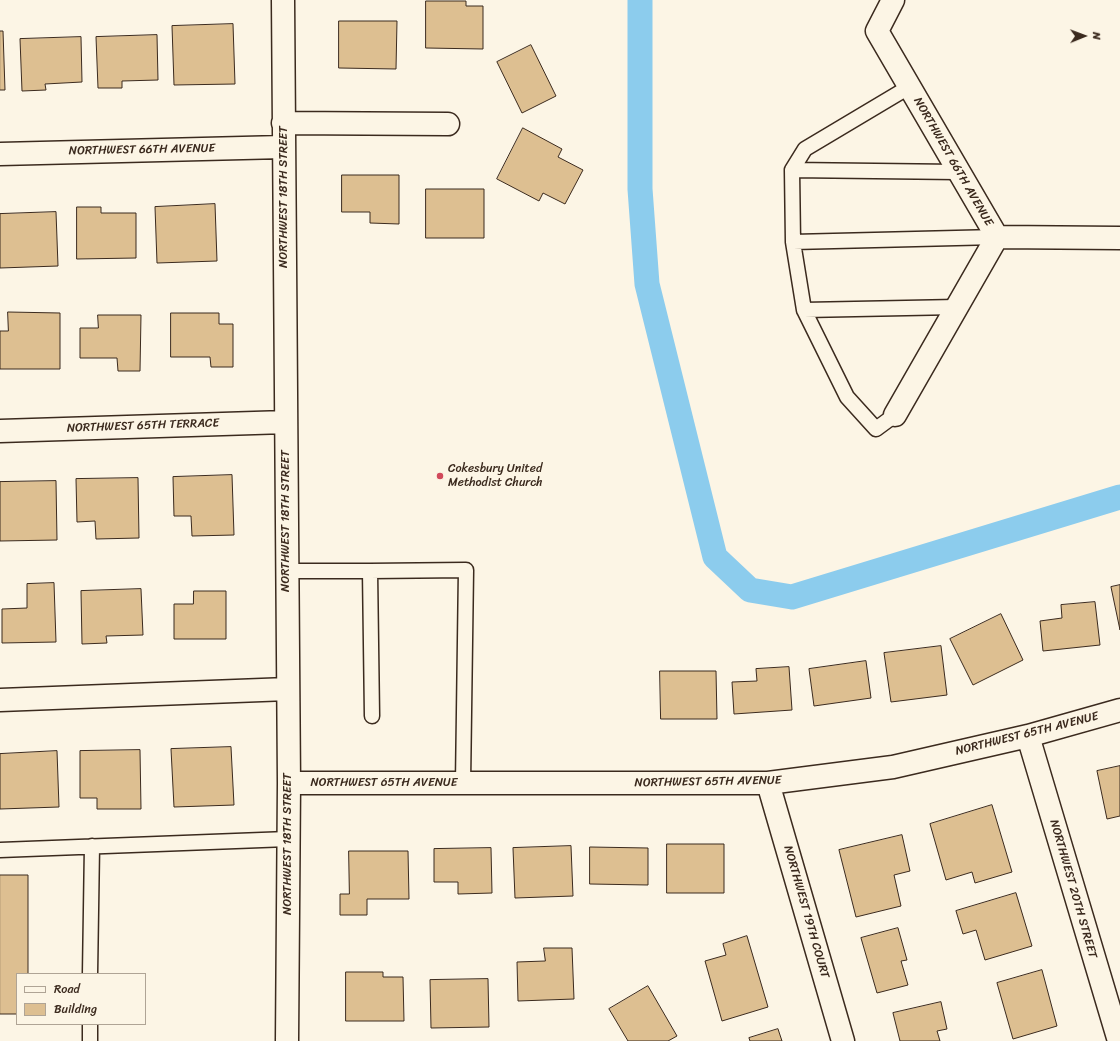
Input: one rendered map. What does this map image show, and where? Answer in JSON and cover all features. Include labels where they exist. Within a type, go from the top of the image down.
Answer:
[{"type":"street","name":"NORTHWEST 18TH STREET","points":[[283,0],[289,783],[287,1041]]},
{"type":"street","name":"NORTHWEST 66TH AVENUE","points":[[893,0],[877,32],[997,237],[1120,238]]},
{"type":"street","points":[[283,123],[448,124]]},
{"type":"street","name":"NORTHWEST 66TH AVENUE","points":[[0,154],[283,147]]},
{"type":"street","points":[[895,415],[997,237]]},
{"type":"street","name":"NORTHWEST 65TH TERRACE","points":[[0,430],[286,422]]},
{"type":"street","points":[[0,700],[288,689]]},
{"type":"street","name":"NORTHWEST 65TH AVENUE","points":[[289,783],[768,783],[893,767],[1028,736],[1120,710]]},
{"type":"street","name":"NORTHWEST 20TH STREET","points":[[1028,736],[1118,1041]]},
{"type":"street","name":"NORTHWEST 19TH COURT","points":[[768,783],[843,1041]]},
{"type":"lane","points":[[895,415],[876,429],[847,396],[804,310],[793,242],[792,170],[805,149],[909,87]]},
{"type":"lane","points":[[792,170],[958,172]]},
{"type":"lane","points":[[793,242],[997,237]]},
{"type":"lane","points":[[804,310],[957,307]]},
{"type":"lane","points":[[287,571],[466,570],[463,783]]},
{"type":"lane","points":[[370,571],[372,716]]},
{"type":"lane","points":[[0,850],[288,839]]},
{"type":"lane","points":[[90,973],[92,846]]},
{"type":"lane","points":[[90,1025],[90,1041]]},
{"type":"building","points":[[426,1],[466,1],[466,6],[483,6],[483,49],[426,48]]},
{"type":"building","points":[[339,21],[397,21],[396,69],[339,68]]},
{"type":"building","points":[[233,24],[235,84],[174,85],[172,26]]},
{"type":"building","points":[[0,31],[3,31],[5,90],[0,90]]},
{"type":"building","points":[[157,35],[158,80],[122,81],[122,88],[98,88],[96,37]]},
{"type":"building","points":[[81,37],[82,82],[45,84],[46,90],[22,91],[20,39]]},
{"type":"building","points":[[531,45],[556,96],[522,113],[497,62]]},
{"type":"building","points":[[523,128],[562,149],[558,157],[583,170],[565,204],[543,193],[539,201],[497,179]]},
{"type":"building","points":[[342,175],[399,175],[399,224],[370,223],[370,212],[342,212]]},
{"type":"building","points":[[426,189],[484,189],[484,238],[426,238]]},
{"type":"building","points":[[215,204],[217,261],[157,263],[155,207]]},
{"type":"building","points":[[77,207],[101,207],[101,213],[136,213],[136,258],[77,259]]},
{"type":"building","points":[[56,212],[58,266],[0,268],[0,214]]},
{"type":"building","points":[[8,312],[60,313],[60,369],[0,369],[0,331],[8,331]]},
{"type":"building","points":[[171,313],[219,313],[219,324],[233,324],[233,367],[211,367],[210,357],[171,357]]},
{"type":"building","points":[[98,315],[141,315],[140,371],[118,371],[117,358],[80,358],[80,328],[98,328]]},
{"type":"building","points":[[232,475],[234,535],[192,536],[191,516],[174,516],[173,477]]},
{"type":"building","points":[[138,478],[139,538],[96,539],[95,521],[77,522],[76,479]]},
{"type":"building","points":[[56,481],[57,540],[0,541],[0,482]]},
{"type":"building","points":[[54,583],[56,642],[2,643],[2,609],[27,608],[27,584]]},
{"type":"building","points":[[1120,585],[1120,630],[1111,587]]},
{"type":"building","points":[[141,589],[143,635],[106,636],[107,643],[82,644],[81,591]]},
{"type":"building","points":[[194,591],[226,591],[226,639],[174,639],[174,604],[193,604]]},
{"type":"building","points":[[1095,602],[1100,645],[1043,651],[1040,621],[1062,618],[1061,605]]},
{"type":"building","points":[[1001,614],[1023,660],[973,685],[950,639]]},
{"type":"building","points":[[941,646],[947,695],[891,702],[884,653]]},
{"type":"building","points":[[866,661],[871,698],[814,706],[809,669]]},
{"type":"building","points":[[789,667],[792,710],[734,714],[732,682],[757,681],[756,669]]},
{"type":"building","points":[[660,671],[716,671],[717,719],[661,719]]},
{"type":"building","points":[[231,747],[234,805],[174,807],[171,749]]},
{"type":"building","points":[[140,750],[141,809],[97,809],[97,798],[80,798],[80,751]]},
{"type":"building","points":[[57,751],[59,807],[0,809],[0,754]]},
{"type":"building","points":[[1120,766],[1120,816],[1107,819],[1097,771]]},
{"type":"building","points":[[992,805],[1012,872],[975,883],[972,872],[946,880],[930,824]]},
{"type":"building","points":[[902,835],[910,871],[894,875],[901,906],[856,917],[839,850]]},
{"type":"building","points":[[667,844],[724,844],[724,893],[667,893]]},
{"type":"building","points":[[571,846],[573,896],[515,898],[513,848]]},
{"type":"building","points":[[590,847],[648,848],[648,885],[590,884]]},
{"type":"building","points":[[491,848],[492,893],[458,894],[458,882],[434,882],[434,849]]},
{"type":"building","points":[[349,851],[408,851],[409,899],[367,899],[367,915],[340,915],[340,894],[349,894]]},
{"type":"building","points":[[0,875],[28,875],[28,973],[16,973],[16,1014],[0,1014]]},
{"type":"building","points":[[1016,893],[1032,946],[985,960],[976,930],[963,934],[956,911]]},
{"type":"building","points":[[898,928],[907,960],[901,961],[908,985],[877,993],[861,938]]},
{"type":"building","points":[[747,936],[768,1007],[722,1021],[705,961],[726,955],[723,944]]},
{"type":"building","points":[[544,948],[572,948],[574,999],[518,1001],[517,962],[545,961]]},
{"type":"building","points":[[1042,970],[1057,1026],[1013,1039],[997,983]]},
{"type":"building","points":[[346,972],[383,972],[383,977],[403,977],[404,1021],[346,1021]]},
{"type":"building","points":[[488,979],[489,1027],[431,1028],[430,980]]},
{"type":"building","points":[[648,986],[677,1036],[668,1041],[628,1041],[609,1009]]},
{"type":"building","points":[[941,1002],[947,1029],[937,1031],[940,1041],[900,1041],[893,1013]]},
{"type":"building","points":[[778,1029],[782,1041],[750,1041],[749,1038]]},
{"type":"waterway","points":[[640,0],[640,189],[647,284],[715,557],[750,590],[792,597],[1120,497]]},
{"type":"place","name":"Cokesbury United Methodist Church","points":[[440,476]]}]
